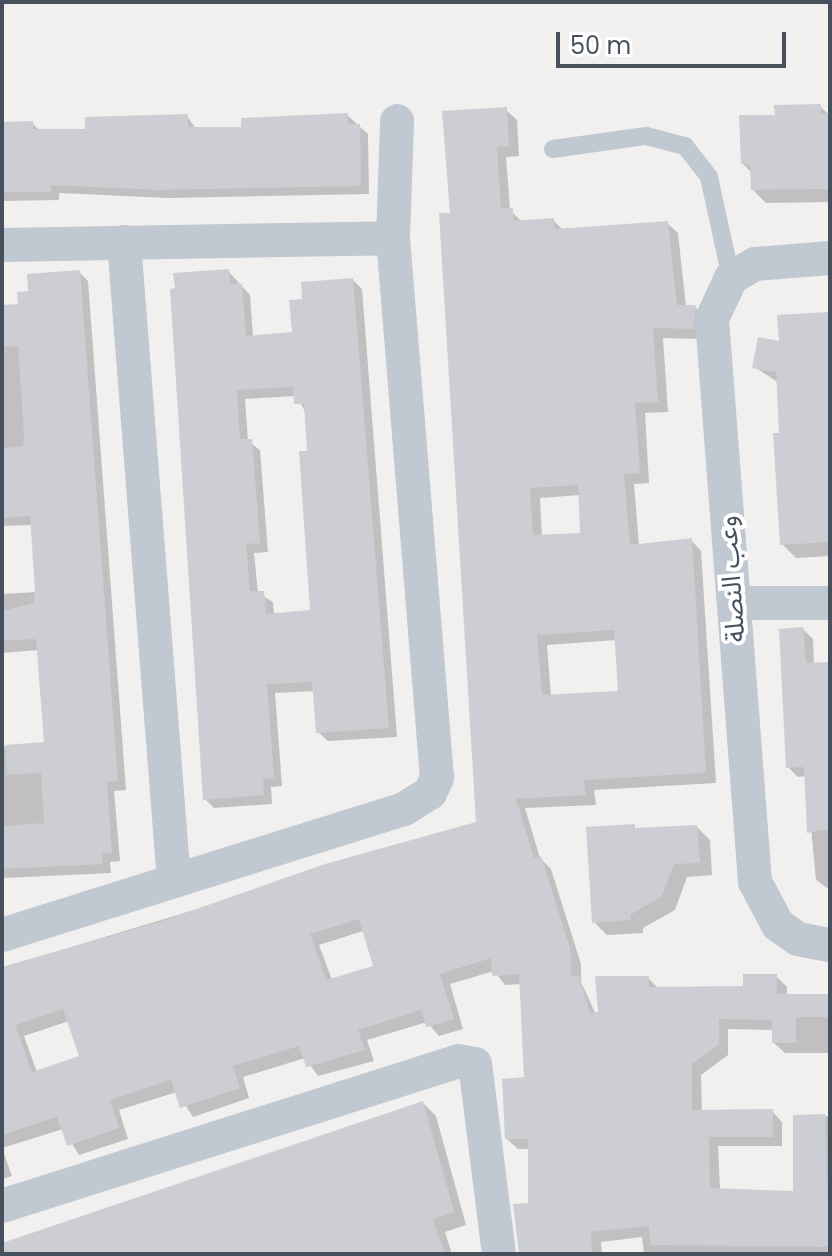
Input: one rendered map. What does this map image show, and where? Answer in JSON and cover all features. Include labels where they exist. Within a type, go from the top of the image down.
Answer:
[{"type":"street","points":[[2,935],[404,809],[430,793],[437,778],[393,238],[397,121]]},
{"type":"street","points":[[2,245],[393,238]]},
{"type":"street","points":[[124,242],[174,881]]},
{"type":"street","points":[[731,278],[755,264],[830,258]]},
{"type":"street","name":"وعب النصلة","points":[[731,278],[712,319],[755,882],[778,925],[798,939],[830,945]]},
{"type":"street","points":[[734,603],[830,603]]},
{"type":"street","points":[[2,1206],[458,1061],[475,1064],[499,1254]]},
{"type":"lane","points":[[553,149],[646,136],[685,146],[709,177],[731,278]]},
{"type":"building","points":[[821,104],[821,114],[830,114],[830,189],[751,190],[750,165],[741,164],[739,115],[775,115],[774,105]]},
{"type":"building","points":[[507,107],[509,146],[497,147],[501,208],[513,208],[513,221],[554,218],[555,229],[668,221],[677,305],[696,305],[693,329],[653,328],[658,402],[635,403],[640,473],[624,474],[630,545],[692,538],[706,773],[584,780],[586,795],[516,799],[534,858],[541,856],[571,952],[571,976],[579,976],[590,1013],[598,1012],[595,976],[649,976],[649,987],[743,986],[743,974],[777,974],[777,994],[830,994],[830,1017],[796,1017],[796,1043],[772,1043],[772,1020],[719,1019],[719,1044],[692,1064],[692,1110],[773,1109],[773,1137],[709,1137],[710,1188],[793,1191],[793,1115],[825,1114],[829,1247],[650,1245],[649,1226],[591,1232],[592,1254],[519,1254],[513,1204],[528,1203],[528,1139],[505,1139],[502,1079],[524,1077],[519,974],[492,976],[491,958],[440,974],[454,1019],[426,1027],[421,1010],[358,1030],[365,1050],[306,1067],[299,1046],[233,1066],[240,1088],[180,1108],[171,1080],[110,1100],[119,1128],[67,1146],[57,1117],[2,1135],[2,967],[162,921],[325,864],[476,822],[439,213],[450,213],[442,111]],"holes":[[[578,485],[580,533],[533,535],[530,488]],[[614,630],[618,691],[542,695],[537,635]],[[359,919],[373,966],[326,980],[310,934]],[[63,1009],[79,1056],[32,1072],[15,1025]]]},
{"type":"building","points":[[348,113],[348,124],[360,124],[361,186],[158,190],[51,185],[51,192],[2,192],[2,122],[33,121],[33,129],[85,129],[85,117],[188,114],[188,127],[241,127],[241,118]]},
{"type":"building","points":[[229,269],[230,284],[242,284],[246,336],[292,332],[289,300],[302,299],[301,282],[353,278],[389,728],[316,733],[312,682],[267,684],[274,778],[263,779],[264,795],[203,800],[170,289],[175,288],[173,273]],"holes":[[[293,387],[294,404],[304,404],[307,451],[299,451],[310,610],[266,614],[264,591],[250,591],[246,544],[260,543],[252,439],[240,439],[237,390]]]},
{"type":"building","points":[[80,270],[118,781],[107,782],[112,853],[102,854],[103,864],[2,869],[2,826],[44,823],[41,773],[7,775],[5,745],[44,742],[36,639],[2,641],[2,611],[34,603],[35,590],[30,516],[2,518],[4,448],[23,446],[24,435],[18,346],[2,347],[2,305],[18,304],[17,292],[28,291],[27,274]]},
{"type":"building","points":[[830,312],[830,542],[780,545],[773,433],[779,433],[776,372],[752,368],[758,337],[779,341],[777,315]]},
{"type":"building","points":[[803,627],[806,663],[830,662],[830,829],[807,833],[804,767],[786,768],[779,629]]},
{"type":"building","points":[[635,824],[635,828],[697,825],[700,863],[674,864],[662,896],[630,915],[631,920],[592,923],[586,827]]},
{"type":"building","points":[[423,1101],[454,1212],[433,1219],[445,1254],[2,1254],[2,1243]]}]
